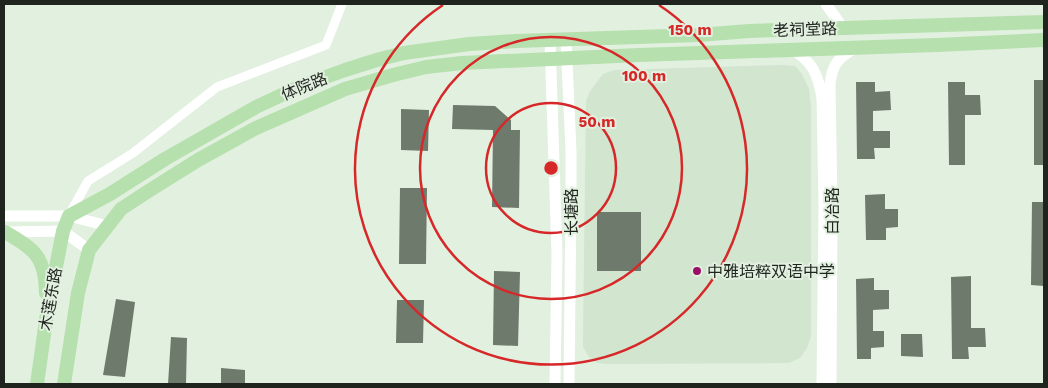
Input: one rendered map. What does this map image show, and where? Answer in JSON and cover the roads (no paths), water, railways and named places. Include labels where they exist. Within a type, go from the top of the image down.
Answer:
[{"type":"main road","points":[[826,4],[843,28]]},
{"type":"main road","points":[[1027,22],[1044,17]]},
{"type":"main road","name":"老祠堂路","points":[[566,40],[843,28],[1044,22]]},
{"type":"main road","name":"长塘路","points":[[550,40],[557,254],[555,384]]},
{"type":"main road","name":"体院路","points":[[69,216],[110,194],[165,159],[256,107],[301,86],[345,70],[380,58],[435,48],[469,44],[566,40]]},
{"type":"main road","name":"长塘路","points":[[566,40],[571,151],[569,384]]},
{"type":"main road","name":"老祠堂路","points":[[567,59],[1044,40]]},
{"type":"main road","name":"白冶路","points":[[831,384],[832,205],[830,85],[834,66],[840,58],[855,48]]},
{"type":"main road","name":"白冶路","points":[[791,49],[801,55],[813,69],[820,84],[822,98],[824,205],[822,384]]},
{"type":"main road","name":"体院路","points":[[89,250],[121,209],[147,192],[198,160],[256,128],[345,89],[393,74],[426,67],[462,63],[567,59]]},
{"type":"main road","name":"体院路","points":[[4,216],[69,216],[108,226]]},
{"type":"main road","name":"木莲东路","points":[[37,384],[47,312],[63,231],[69,216]]},
{"type":"main road","points":[[4,232],[63,231],[89,250]]},
{"type":"main road","points":[[4,232],[25,244],[38,257],[46,279],[47,312]]},
{"type":"main road","name":"木莲东路","points":[[64,384],[78,293],[89,250]]},
{"type":"street","points":[[69,216],[88,181],[133,153],[218,87],[326,45],[342,4]]},
{"type":"place","name":"中雅培粹双语中学","points":[[697,271]]}]
